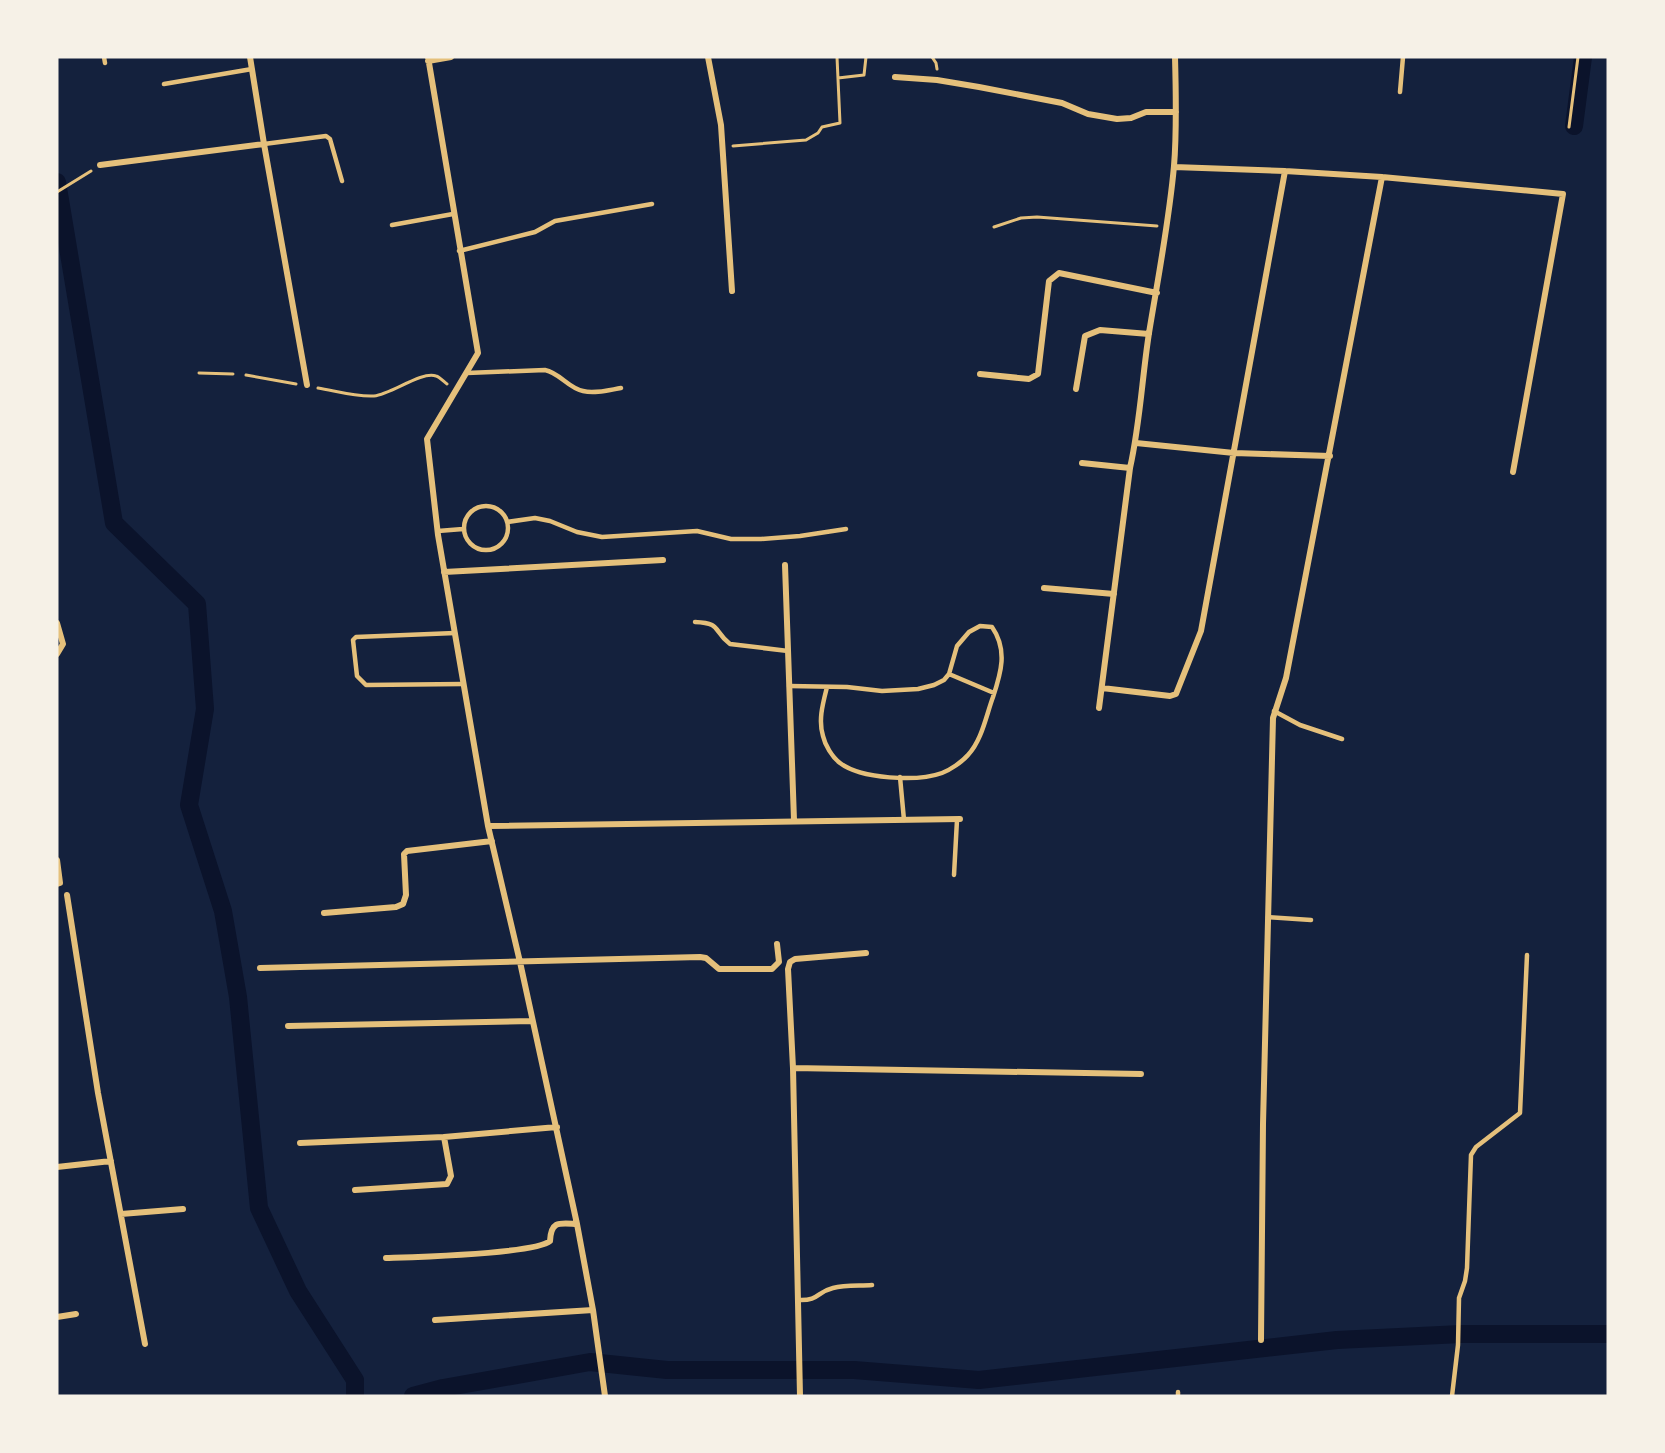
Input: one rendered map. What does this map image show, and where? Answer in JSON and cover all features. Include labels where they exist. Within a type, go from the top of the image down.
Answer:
[{"type":"street","points":[[250,57],[307,385]]},
{"type":"street","points":[[451,57],[428,59],[478,353],[427,439],[444,572],[488,826],[577,1224],[593,1310],[605,1396]]},
{"type":"street","points":[[708,57],[721,125],[732,291]]},
{"type":"street","points":[[1099,708],[1130,468],[1136,443],[1149,334],[1157,293],[1174,167],[1175,57]]},
{"type":"street","points":[[895,77],[937,80],[979,87],[1062,103],[1088,114],[1118,118],[1131,118],[1146,112],[1176,112]]},
{"type":"street","points":[[100,165],[264,144]]},
{"type":"street","points":[[1174,167],[1382,177],[1563,194],[1513,472]]},
{"type":"street","points":[[1102,688],[1170,696],[1176,694],[1180,689],[1201,631],[1285,171]]},
{"type":"street","points":[[1262,1340],[1268,917],[1274,711],[1286,678],[1382,177]]},
{"type":"street","points":[[980,374],[1029,380],[1038,374],[1049,280],[1059,273],[1157,293]]},
{"type":"street","points":[[1076,389],[1085,336],[1100,330],[1149,334]]},
{"type":"street","points":[[1136,443],[1234,453],[1330,456]]},
{"type":"street","points":[[1082,463],[1130,468]]},
{"type":"street","points":[[444,572],[663,560]]},
{"type":"street","points":[[785,565],[794,820]]},
{"type":"street","points":[[1044,588],[1114,594]]},
{"type":"street","points":[[57,623],[63,644],[57,654]]},
{"type":"street","points":[[488,826],[794,820],[958,820]]},
{"type":"street","points":[[324,913],[396,907],[403,904],[406,895],[404,854],[407,851],[492,841]]},
{"type":"street","points":[[57,860],[60,884],[57,884]]},
{"type":"street","points":[[67,895],[91,1050],[145,1344]]},
{"type":"street","points":[[260,968],[700,957],[706,958],[719,969],[772,969],[779,962],[777,944]]},
{"type":"street","points":[[800,1393],[793,1068],[788,969],[790,962],[795,959],[866,953]]},
{"type":"street","points":[[288,1026],[532,1021]]},
{"type":"street","points":[[793,1068],[1141,1074]]},
{"type":"street","points":[[300,1143],[444,1137],[556,1127]]},
{"type":"street","points":[[355,1190],[447,1184],[451,1176],[444,1137]]},
{"type":"street","points":[[57,1167],[111,1161]]},
{"type":"street","points":[[121,1214],[183,1209]]},
{"type":"street","points":[[386,1258],[516,1250],[538,1246],[550,1240],[550,1230],[561,1223],[577,1224]]},
{"type":"street","points":[[435,1320],[593,1310]]},
{"type":"street","points":[[57,1317],[76,1314]]},
{"type":"lane","points":[[104,57],[105,63]]},
{"type":"lane","points":[[1400,93],[1403,57]]},
{"type":"lane","points":[[164,84],[252,69]]},
{"type":"lane","points":[[264,144],[326,136],[330,139],[342,181]]},
{"type":"lane","points":[[459,251],[535,232],[555,221],[652,204]]},
{"type":"lane","points":[[392,225],[453,214]]},
{"type":"lane","points":[[467,373],[545,370],[554,372],[581,391],[594,392],[621,388]]},
{"type":"lane","points":[[482,507],[491,507],[500,511],[507,522],[507,535],[502,543],[485,550],[476,548],[469,542],[463,529],[467,517],[474,510],[482,507]]},
{"type":"lane","points":[[507,522],[535,518],[550,521],[577,532],[602,537],[697,531],[731,539],[761,539],[846,530]]},
{"type":"lane","points":[[438,531],[463,529]]},
{"type":"lane","points":[[695,622],[707,622],[716,627],[730,644],[788,651]]},
{"type":"lane","points":[[789,686],[847,687],[882,692],[918,689],[934,685],[944,680],[949,674],[957,646],[969,633],[980,626],[992,627],[998,635],[1003,655],[1000,678],[977,743],[967,757],[942,773],[888,778],[857,772],[839,763],[822,735],[821,714],[827,687]]},
{"type":"lane","points":[[454,633],[356,637],[353,640],[357,676],[366,685],[463,684]]},
{"type":"lane","points":[[949,674],[994,693]]},
{"type":"lane","points":[[1274,711],[1300,725],[1342,739]]},
{"type":"lane","points":[[900,777],[904,820]]},
{"type":"lane","points":[[954,875],[958,820]]},
{"type":"lane","points":[[1268,917],[1311,920]]},
{"type":"lane","points":[[1452,1396],[1458,1345],[1460,1298],[1466,1281],[1471,1155],[1476,1148],[1517,1116],[1521,1108],[1527,955]]},
{"type":"lane","points":[[798,1300],[814,1300],[835,1287],[873,1285]]},
{"type":"path","points":[[722,147],[806,140],[818,133],[822,127],[837,125],[841,121],[837,57]]},
{"type":"path","points":[[838,78],[864,75],[866,57]]},
{"type":"path","points":[[1569,127],[1578,57]]},
{"type":"path","points":[[57,192],[92,170]]},
{"type":"path","points":[[994,227],[1021,218],[1037,217],[1165,227]]},
{"type":"path","points":[[199,373],[233,374]]},
{"type":"path","points":[[246,375],[359,396],[388,393],[429,375],[437,376],[455,391]]},
{"type":"waterway","points":[[1574,126],[1583,57]]},
{"type":"waterway","points":[[57,182],[114,523],[197,604],[205,709],[189,805],[223,911],[238,997],[259,1208],[298,1291],[355,1380],[355,1396]]},
{"type":"waterway","points":[[413,1396],[443,1388],[590,1362],[667,1370],[854,1370],[979,1380],[1337,1340],[1461,1334],[1608,1334]]}]
